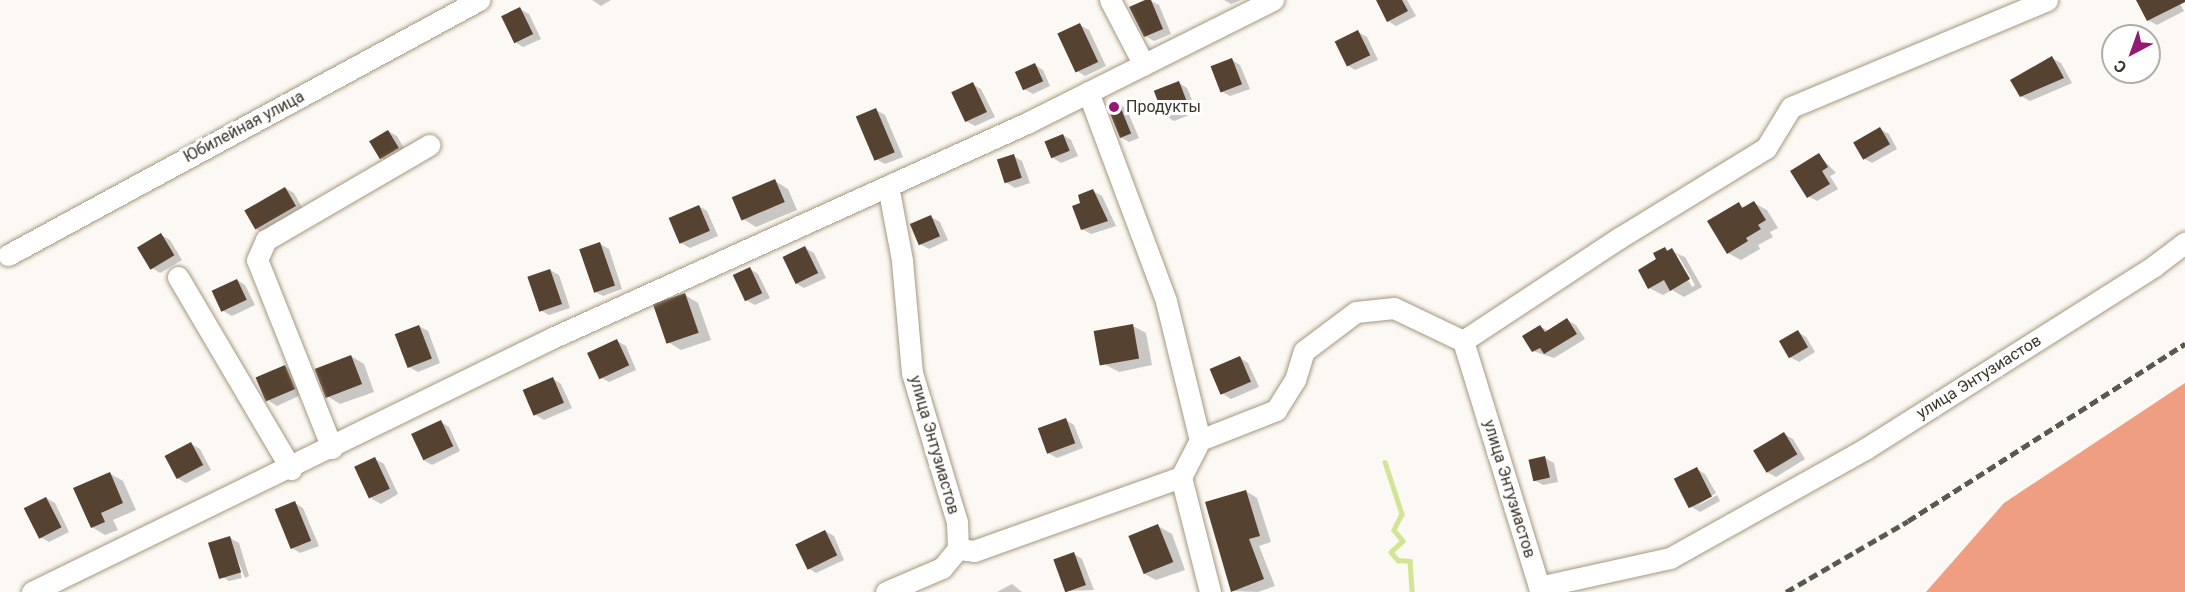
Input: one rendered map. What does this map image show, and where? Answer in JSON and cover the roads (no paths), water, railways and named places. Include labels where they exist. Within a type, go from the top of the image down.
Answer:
[{"type":"street","name":"Юбилейная улица","points":[[8,255],[479,0]]},
{"type":"street","points":[[1110,0],[1144,64]]},
{"type":"street","points":[[32,592],[291,469],[552,338],[888,186],[1088,92],[1273,0]]},
{"type":"street","points":[[1200,440],[1276,410],[1295,380],[1304,351],[1356,312],[1394,308],[1463,341],[1766,148],[1791,107],[2048,0]]},
{"type":"street","points":[[1088,92],[1166,301],[1200,440],[1181,477],[1210,592]]},
{"type":"street","points":[[332,448],[257,260],[266,240],[429,145]]},
{"type":"street","name":"улица Энтузиастов","points":[[888,186],[902,260],[912,373],[957,522],[958,549]]},
{"type":"street","name":"улица Энтузиастов","points":[[1463,341],[1539,587],[1670,558],[1865,449],[2154,266],[2185,243]]},
{"type":"street","points":[[178,277],[291,469]]},
{"type":"street","points":[[886,592],[942,568],[958,549],[974,551],[1181,477]]},
{"type":"waterway","points":[[1385,462],[1402,514],[1394,530],[1403,541],[1391,552],[1398,560],[1410,561],[1412,592]]},
{"type":"railway","points":[[1786,592],[1908,521],[2185,344]]},
{"type":"place","name":"Продукты","points":[[1114,107]]}]
